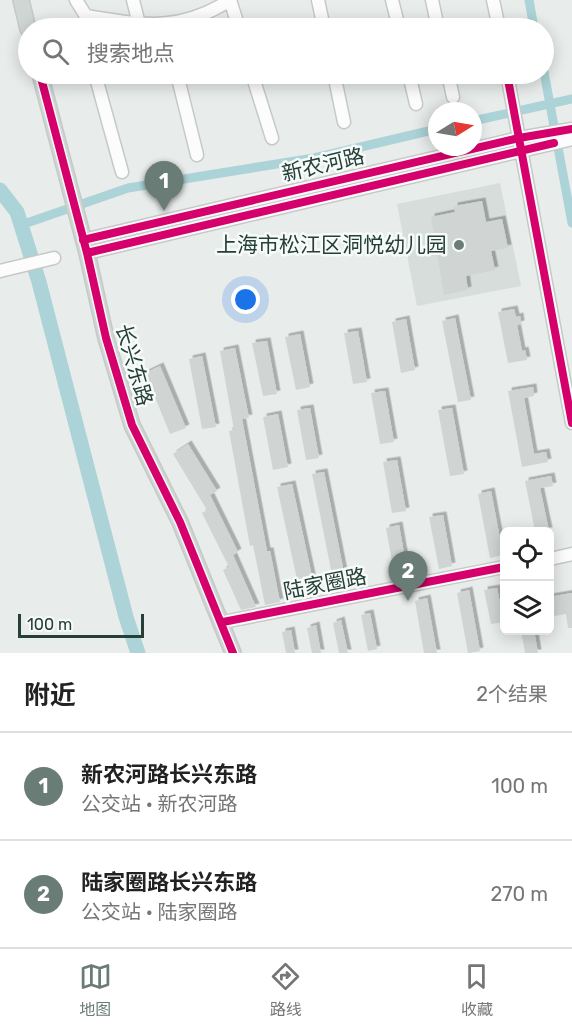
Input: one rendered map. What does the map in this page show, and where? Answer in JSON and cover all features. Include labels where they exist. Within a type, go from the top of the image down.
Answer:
[{"type":"main road","points":[[21,0],[25,18]]},
{"type":"main road","name":"长兴东路","points":[[43,84],[106,338],[132,425],[180,522],[223,622],[233,653]]},
{"type":"street","points":[[76,0],[83,18]]},
{"type":"street","points":[[133,0],[138,18]]},
{"type":"street","points":[[318,0],[322,18]]},
{"type":"street","points":[[392,0],[396,18]]},
{"type":"street","points":[[432,0],[436,18]]},
{"type":"street","points":[[493,0],[497,18]]},
{"type":"street","points":[[191,18],[212,11],[226,1],[234,18]]},
{"type":"street","points":[[99,84],[122,172]]},
{"type":"street","points":[[179,84],[196,155]]},
{"type":"street","points":[[255,84],[272,138]]},
{"type":"street","points":[[336,84],[344,122]]},
{"type":"street","points":[[411,84],[416,104]]},
{"type":"street","points":[[450,84],[453,97]]},
{"type":"street","points":[[509,84],[572,423]]},
{"type":"street","name":"新农河路","points":[[85,247],[520,144],[568,135]]},
{"type":"street","points":[[0,272],[54,258]]},
{"type":"street","points":[[554,558],[572,554]]},
{"type":"street","name":"陆家圈路","points":[[223,622],[500,568]]},
{"type":"shaded area","name":"上海市松江区洞悦幼儿园","points":[[500,183],[521,286],[417,306],[397,204]]},
{"type":"building","points":[[482,201],[486,222],[502,219],[508,248],[491,251],[495,270],[466,276],[468,290],[444,295],[431,217],[455,212],[454,206]]},
{"type":"building","points":[[514,309],[516,317],[520,316],[521,324],[517,325],[522,351],[525,350],[527,360],[508,363],[498,312]]},
{"type":"building","points":[[455,318],[471,400],[458,402],[442,321]]},
{"type":"building","points":[[406,319],[415,370],[401,373],[392,322]]},
{"type":"building","points":[[358,331],[367,382],[353,384],[344,333]]},
{"type":"building","points":[[300,334],[310,387],[296,390],[285,337]]},
{"type":"building","points":[[267,341],[277,394],[263,396],[252,343]]},
{"type":"building","points":[[235,348],[249,418],[242,419],[267,551],[270,551],[280,602],[265,605],[253,545],[250,546],[229,431],[234,430],[220,351]]},
{"type":"building","points":[[202,356],[216,427],[202,429],[189,359]]},
{"type":"building","points":[[160,366],[186,428],[170,434],[145,373]]},
{"type":"building","points":[[533,387],[534,396],[524,398],[534,454],[546,452],[548,462],[522,467],[508,391]]},
{"type":"building","points":[[385,391],[394,442],[380,444],[371,393]]},
{"type":"building","points":[[310,408],[319,458],[306,460],[297,410]]},
{"type":"building","points":[[452,408],[464,474],[450,476],[438,410]]},
{"type":"building","points":[[278,414],[288,467],[273,470],[263,417]]},
{"type":"building","points":[[188,444],[217,491],[210,495],[238,552],[233,555],[256,607],[241,610],[223,570],[229,567],[202,513],[207,510],[173,454]]},
{"type":"building","points":[[397,460],[406,511],[392,513],[383,462]]},
{"type":"building","points":[[324,472],[347,588],[335,590],[312,474]]},
{"type":"building","points":[[551,476],[553,486],[540,488],[548,527],[534,527],[525,481]]},
{"type":"building","points":[[292,484],[316,595],[301,598],[277,487]]},
{"type":"building","points":[[491,491],[500,539],[500,556],[490,558],[478,494]]},
{"type":"building","points":[[443,515],[452,566],[439,569],[429,517]]},
{"type":"building","points":[[399,525],[408,576],[395,578],[386,528]]},
{"type":"building","points":[[497,588],[500,623],[491,624],[484,590]]},
{"type":"building","points":[[469,590],[480,651],[468,653],[457,593]]},
{"type":"building","points":[[572,593],[572,628],[568,628],[566,614],[554,616],[554,596]]},
{"type":"building","points":[[427,598],[437,653],[424,653],[415,601]]},
{"type":"building","points":[[370,613],[377,649],[368,651],[361,615]]},
{"type":"building","points":[[341,620],[348,653],[339,653],[333,623]]},
{"type":"building","points":[[316,625],[321,653],[312,653],[307,628]]},
{"type":"building","points":[[291,630],[295,653],[286,653],[282,632]]},
{"type":"building","points":[[522,635],[535,635],[538,653],[525,653]]},
{"type":"waterway","points":[[529,0],[532,18]]},
{"type":"waterway","points":[[546,84],[572,223]]},
{"type":"waterway","points":[[482,119],[572,99]]},
{"type":"waterway","points":[[21,225],[128,188],[314,158],[428,131]]},
{"type":"waterway","points":[[0,190],[17,212],[39,282],[126,617],[138,653]]},
{"type":"cycle path","points":[[43,84],[87,253],[106,338],[132,425],[180,522],[233,653]]},
{"type":"cycle path","points":[[509,84],[572,423]]},
{"type":"cycle path","points":[[83,240],[519,138],[572,129]]},
{"type":"cycle path","points":[[87,253],[554,143]]},
{"type":"cycle path","points":[[223,622],[500,568]]},
{"type":"place","name":"新农河路长兴东路","points":[[164,211]]},
{"type":"place","name":"上海市松江区洞悦幼儿园","points":[[459,245]]},
{"type":"place","name":"陆家圈路长兴东路","points":[[408,601]]}]
